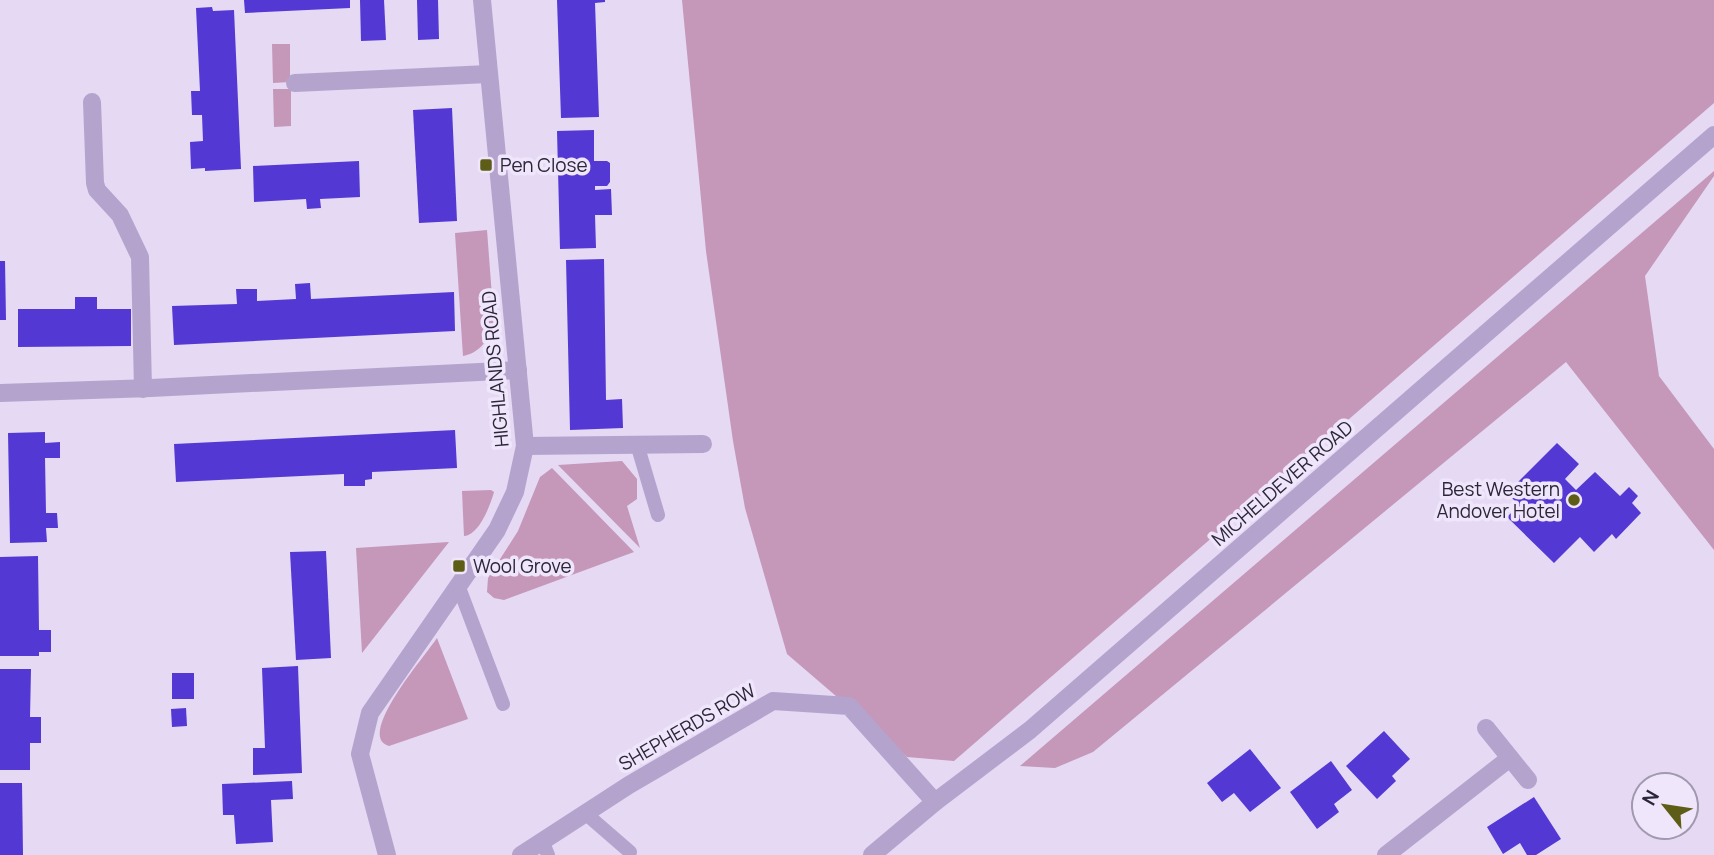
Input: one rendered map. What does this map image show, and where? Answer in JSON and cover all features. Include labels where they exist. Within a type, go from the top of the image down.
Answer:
[{"type":"street","name":"HIGHLANDS ROAD","points":[[387,855],[360,754],[370,713],[478,559],[506,512],[521,470],[525,446],[482,0]]},
{"type":"street","points":[[295,83],[488,74]]},
{"type":"street","points":[[92,102],[97,190],[120,215],[140,257],[143,389]]},
{"type":"street","name":"MICHELDEVER ROAD","points":[[872,855],[934,802],[1040,721],[1714,135]]},
{"type":"street","points":[[0,393],[143,389],[518,370]]},
{"type":"street","points":[[525,446],[703,444]]},
{"type":"street","name":"SHEPHERDS ROW","points":[[521,855],[545,848],[585,813],[773,701],[849,706],[934,802]]},
{"type":"street","points":[[1486,729],[1528,780]]},
{"type":"street","points":[[1386,855],[1510,758]]},
{"type":"lane","points":[[637,444],[658,515]]},
{"type":"lane","points":[[458,585],[503,704]]},
{"type":"lane","points":[[585,813],[630,852]]},
{"type":"shaded area","points":[[682,0],[1714,0],[1714,103],[954,761],[907,757],[787,654],[745,508],[733,441],[706,251]]},
{"type":"shaded area","points":[[272,44],[290,44],[290,82],[273,83]]},
{"type":"shaded area","points":[[273,89],[291,89],[291,126],[274,127]]},
{"type":"shaded area","points":[[1714,171],[1714,176],[1645,276],[1659,376],[1714,449],[1714,550],[1566,362],[1093,752],[1055,768],[1020,766]]},
{"type":"shaded area","points":[[487,230],[494,323],[483,344],[474,352],[463,356],[455,233]]},
{"type":"shaded area","points":[[622,461],[637,479],[637,499],[627,506],[640,548],[558,465]]},
{"type":"shaded area","points":[[552,468],[634,552],[504,600],[494,598],[487,592],[488,578],[518,531],[540,477]]},
{"type":"shaded area","points":[[462,491],[494,492],[483,519],[474,531],[464,536]]},
{"type":"shaded area","points":[[449,542],[362,653],[356,548]]},
{"type":"shaded area","points":[[437,638],[468,719],[389,746],[381,739],[381,727],[386,712]]},
{"type":"building","points":[[244,0],[350,0],[350,8],[245,13]]},
{"type":"building","points":[[360,0],[384,0],[386,40],[361,41]]},
{"type":"building","points":[[417,0],[438,0],[439,39],[418,40]]},
{"type":"building","points":[[557,0],[605,0],[595,3],[599,117],[561,118]]},
{"type":"building","points":[[212,7],[213,11],[234,10],[241,169],[191,169],[190,142],[203,141],[202,115],[192,115],[191,91],[200,91],[196,8]]},
{"type":"building","points":[[452,108],[457,221],[419,223],[413,110]]},
{"type":"building","points":[[594,130],[594,161],[610,163],[610,182],[607,186],[595,186],[595,190],[611,189],[612,215],[595,215],[596,248],[560,249],[557,131]]},
{"type":"building","points":[[359,161],[360,197],[320,199],[321,208],[307,209],[306,199],[254,202],[253,166]]},
{"type":"building","points":[[604,259],[606,400],[622,399],[623,428],[570,430],[566,260]]},
{"type":"building","points":[[0,261],[5,261],[6,320],[0,320]]},
{"type":"building","points":[[310,283],[311,299],[454,292],[455,331],[174,345],[172,306],[237,304],[236,289],[257,289],[257,301],[296,299],[295,284]]},
{"type":"building","points":[[75,297],[97,297],[97,309],[131,309],[131,346],[18,347],[18,309],[75,309]]},
{"type":"building","points":[[455,430],[457,468],[372,472],[372,479],[365,480],[365,486],[344,486],[344,474],[176,482],[174,444]]},
{"type":"building","points":[[45,432],[45,443],[60,442],[60,458],[45,458],[46,513],[57,513],[58,528],[46,528],[47,542],[10,543],[8,433]]},
{"type":"building","name":"Best Western Andover Hotel","points":[[1557,443],[1579,464],[1565,479],[1576,490],[1595,472],[1620,496],[1629,487],[1638,496],[1632,503],[1641,513],[1616,539],[1612,534],[1594,552],[1580,537],[1554,563],[1507,517],[1519,505],[1507,493]]},
{"type":"building","points":[[326,551],[331,658],[296,660],[290,552]]},
{"type":"building","points":[[38,556],[39,630],[51,630],[51,652],[39,652],[39,656],[0,656],[0,557]]},
{"type":"building","points":[[298,666],[302,773],[253,775],[253,748],[265,748],[262,668]]},
{"type":"building","points":[[0,669],[31,669],[30,717],[41,717],[41,743],[30,743],[30,770],[0,770]]},
{"type":"building","points":[[172,673],[194,673],[194,699],[172,699]]},
{"type":"building","points":[[186,708],[187,726],[172,727],[171,709]]},
{"type":"building","points":[[1384,731],[1410,759],[1392,776],[1396,781],[1377,799],[1346,766]]},
{"type":"building","points":[[1250,749],[1281,788],[1250,812],[1234,793],[1222,802],[1207,783]]},
{"type":"building","points":[[1331,761],[1352,790],[1334,804],[1339,812],[1317,829],[1290,792]]},
{"type":"building","points":[[292,781],[293,799],[271,800],[273,842],[236,844],[234,815],[223,815],[222,784]]},
{"type":"building","points":[[0,783],[22,783],[23,855],[0,855]]},
{"type":"building","points":[[1534,797],[1561,839],[1536,855],[1527,855],[1520,843],[1503,854],[1487,827]]},
{"type":"place","name":"Pen Close","points":[[486,165]]},
{"type":"place","name":"Best Western Andover Hotel","points":[[1574,500]]},
{"type":"place","name":"Wool Grove","points":[[459,566]]}]
